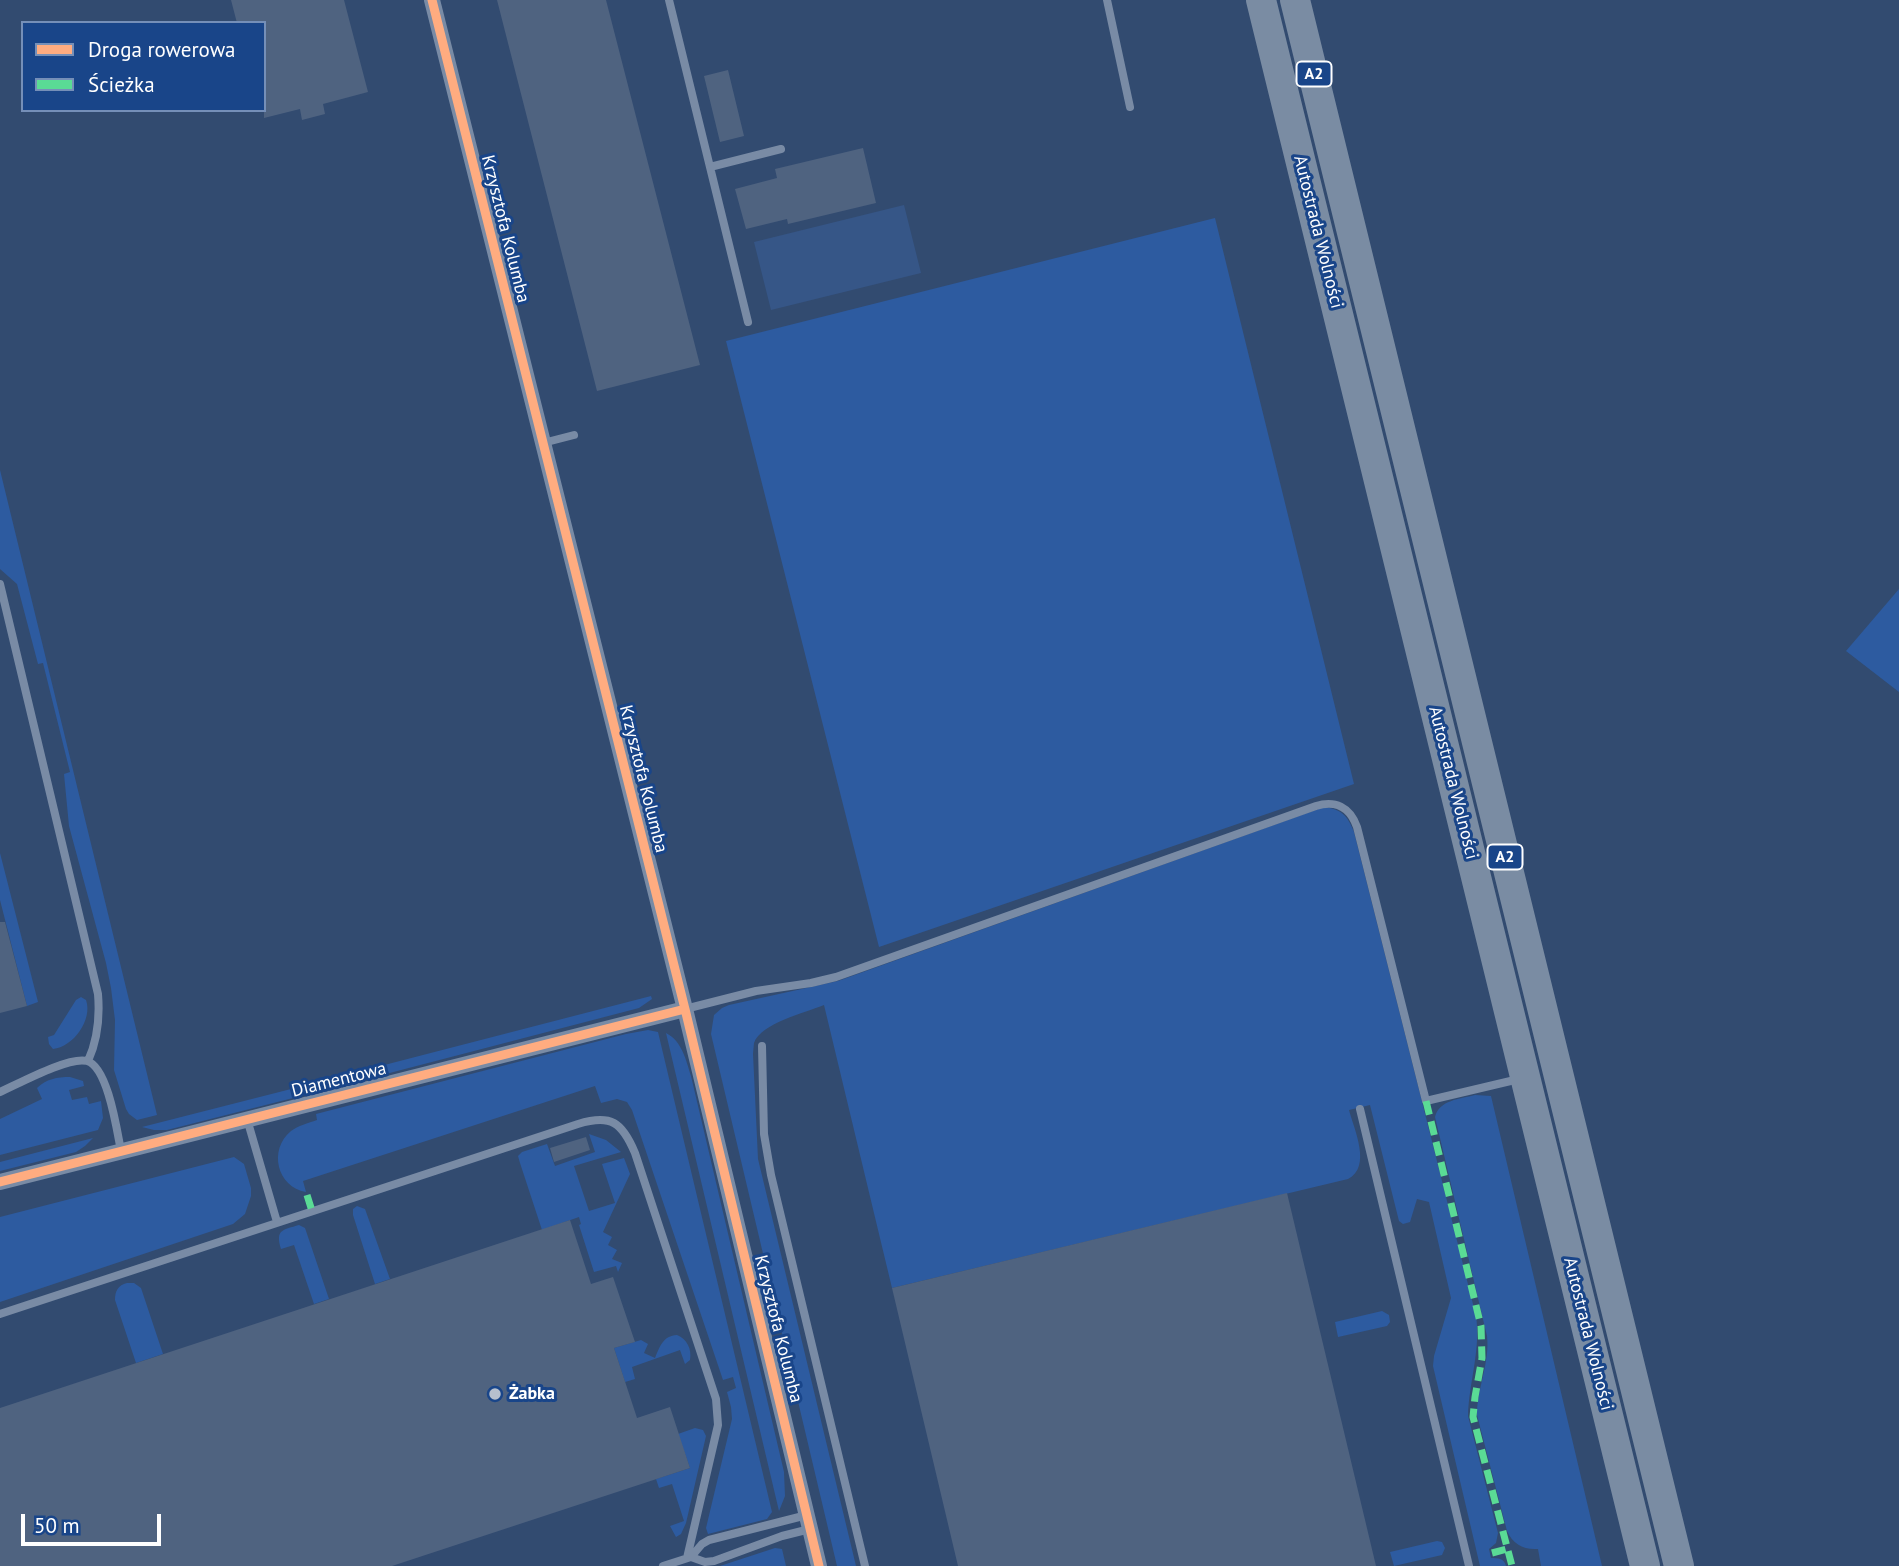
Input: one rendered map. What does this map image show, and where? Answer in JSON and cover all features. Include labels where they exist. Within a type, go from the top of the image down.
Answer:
[{"type":"highway","name":"Autostrada Wolności","points":[[1261,0],[1645,1566]]},
{"type":"highway","name":"Autostrada Wolności","points":[[1295,0],[1679,1566]]},
{"type":"street","name":"Krzysztofa Kolumba","points":[[432,0],[685,1009],[819,1566]]},
{"type":"street","name":"Diamentowa","points":[[0,1182],[685,1009]]},
{"type":"lane","points":[[669,0],[748,321]]},
{"type":"lane","points":[[1107,0],[1130,107]]},
{"type":"lane","points":[[710,167],[781,149]]},
{"type":"lane","points":[[543,443],[574,435]]},
{"type":"lane","points":[[0,584],[98,994],[99,1025],[88,1061]]},
{"type":"lane","points":[[685,1009],[756,991],[836,977],[1316,806],[1332,803],[1348,811],[1357,827],[1426,1101],[1525,1077]]},
{"type":"lane","points":[[762,1046],[764,1134],[771,1175],[865,1566]]},
{"type":"lane","points":[[0,1092],[56,1066],[88,1061],[96,1066],[105,1082],[121,1151]]},
{"type":"lane","points":[[1360,1108],[1469,1566]]},
{"type":"lane","points":[[247,1119],[277,1222]]},
{"type":"lane","points":[[0,1314],[578,1124],[601,1119],[616,1124],[627,1136],[635,1153],[718,1408],[716,1436],[689,1558]]},
{"type":"lane","points":[[663,1566],[689,1558],[709,1540],[808,1522]]},
{"type":"lane","points":[[689,1558],[713,1561],[782,1536],[808,1522]]},
{"type":"shaded area","points":[[904,205],[921,273],[771,310],[754,242]]},
{"type":"shaded area","points":[[1215,218],[1354,784],[879,947],[726,341]]},
{"type":"shaded area","points":[[0,470],[157,1115],[137,1120],[126,1109],[114,1070],[115,1020],[111,988],[69,826],[64,774],[70,772],[43,663],[38,664],[17,584],[0,569]]},
{"type":"shaded area","points":[[1899,589],[1899,692],[1846,651]]},
{"type":"shaded area","points":[[1324,807],[1343,814],[1354,832],[1476,1316],[1476,1354],[1468,1416],[1498,1533],[1496,1543],[1489,1549],[1491,1558],[1502,1560],[1506,1566],[1480,1566],[1433,1366],[1451,1298],[1429,1202],[1417,1199],[1410,1222],[1403,1224],[1399,1221],[1370,1105],[1349,1110],[1360,1157],[1359,1166],[1348,1179],[892,1288],[824,1005],[765,1030],[754,1043],[753,1054],[758,1159],[856,1566],[837,1566],[711,1034],[714,1015],[729,1005],[838,981]]},
{"type":"shaded area","points":[[0,853],[38,1002],[27,1006],[0,900]]},
{"type":"shaded area","points":[[651,996],[652,999],[639,1008],[309,1094],[307,1085]]},
{"type":"shaded area","points":[[81,997],[86,1000],[87,1008],[84,1024],[68,1043],[53,1049],[48,1037],[54,1035],[76,1000]]},
{"type":"shaded area","points":[[648,1030],[658,1032],[772,1512],[767,1519],[708,1534],[706,1528],[732,1419],[727,1392],[736,1388],[733,1377],[723,1380],[632,1110],[627,1102],[617,1099],[601,1103],[595,1086],[303,1181],[306,1192],[288,1183],[279,1167],[278,1157],[284,1139],[294,1129],[317,1120],[316,1114]]},
{"type":"shaded area","points":[[666,1033],[680,1046],[691,1076],[784,1472],[785,1496],[779,1511]]},
{"type":"shaded area","points":[[70,1077],[83,1081],[84,1086],[69,1090],[72,1100],[87,1097],[89,1104],[101,1101],[103,1118],[98,1130],[0,1155],[0,1119],[42,1099],[37,1088],[44,1082]]},
{"type":"shaded area","points":[[295,1088],[297,1097],[167,1130],[142,1127]]},
{"type":"shaded area","points":[[1475,1095],[1491,1096],[1602,1566],[1541,1566],[1538,1549],[1519,1545],[1507,1531],[1477,1415],[1487,1356],[1487,1336],[1435,1117],[1445,1104]]},
{"type":"shaded area","points":[[589,1134],[606,1140],[621,1152],[574,1166],[589,1211],[615,1203],[602,1164],[624,1158],[630,1174],[603,1232],[612,1237],[608,1245],[617,1250],[612,1259],[622,1263],[618,1272],[616,1266],[594,1272],[579,1225],[579,1217],[542,1230],[518,1156],[522,1152],[547,1144],[555,1166],[595,1152]]},
{"type":"shaded area","points":[[93,1138],[76,1152],[0,1171],[0,1162]]},
{"type":"shaded area","points":[[234,1157],[244,1164],[251,1196],[245,1214],[233,1224],[0,1302],[0,1217]]},
{"type":"shaded area","points":[[357,1206],[365,1209],[390,1279],[375,1284],[353,1215],[353,1209]]},
{"type":"shaded area","points":[[299,1225],[305,1228],[329,1299],[314,1304],[294,1245],[281,1249],[279,1242],[282,1231]]},
{"type":"shaded area","points":[[127,1283],[134,1283],[141,1288],[163,1354],[136,1363],[115,1300],[118,1289]]},
{"type":"shaded area","points":[[1382,1311],[1389,1315],[1390,1322],[1387,1326],[1338,1337],[1335,1322]]},
{"type":"shaded area","points":[[677,1335],[688,1345],[690,1360],[685,1364],[680,1350],[632,1367],[635,1379],[625,1382],[614,1348],[641,1340],[648,1344],[644,1353],[655,1358],[665,1340]]},
{"type":"shaded area","points":[[695,1428],[703,1430],[706,1436],[686,1523],[681,1534],[676,1537],[670,1526],[684,1521],[672,1484],[659,1488],[656,1479],[690,1468],[678,1434]]},
{"type":"shaded area","points":[[1442,1542],[1445,1548],[1442,1555],[1394,1566],[1390,1552]]},
{"type":"shaded area","points":[[775,1548],[782,1549],[786,1566],[720,1566]]},
{"type":"building","points":[[231,0],[344,0],[368,92],[323,104],[325,114],[302,120],[300,109],[264,118],[266,21],[236,21]]},
{"type":"building","points":[[497,0],[606,0],[700,365],[597,391]]},
{"type":"building","points":[[728,70],[744,136],[720,142],[704,76]]},
{"type":"building","points":[[863,148],[876,203],[788,224],[787,219],[746,229],[735,189],[777,178],[775,169]]},
{"type":"building","points":[[0,922],[5,922],[27,1006],[0,1013]]},
{"type":"building","points":[[586,1137],[590,1150],[554,1162],[550,1148]]},
{"type":"building","points":[[1287,1193],[1376,1566],[958,1566],[892,1288]]},
{"type":"building","points":[[570,1220],[591,1284],[613,1277],[635,1342],[614,1348],[637,1418],[670,1407],[690,1468],[392,1566],[0,1566],[0,1408]]},
{"type":"marked path","points":[[1426,1101],[1481,1326],[1482,1358],[1473,1417],[1512,1566]]},
{"type":"marked path","points":[[307,1195],[312,1211]]},
{"type":"marked path","points":[[1492,1553],[1507,1549]]},
{"type":"cycle path","points":[[432,0],[685,1009],[819,1566]]},
{"type":"cycle path","points":[[0,1182],[685,1009]]},
{"type":"place","name":"Żabka","points":[[495,1394]]}]
